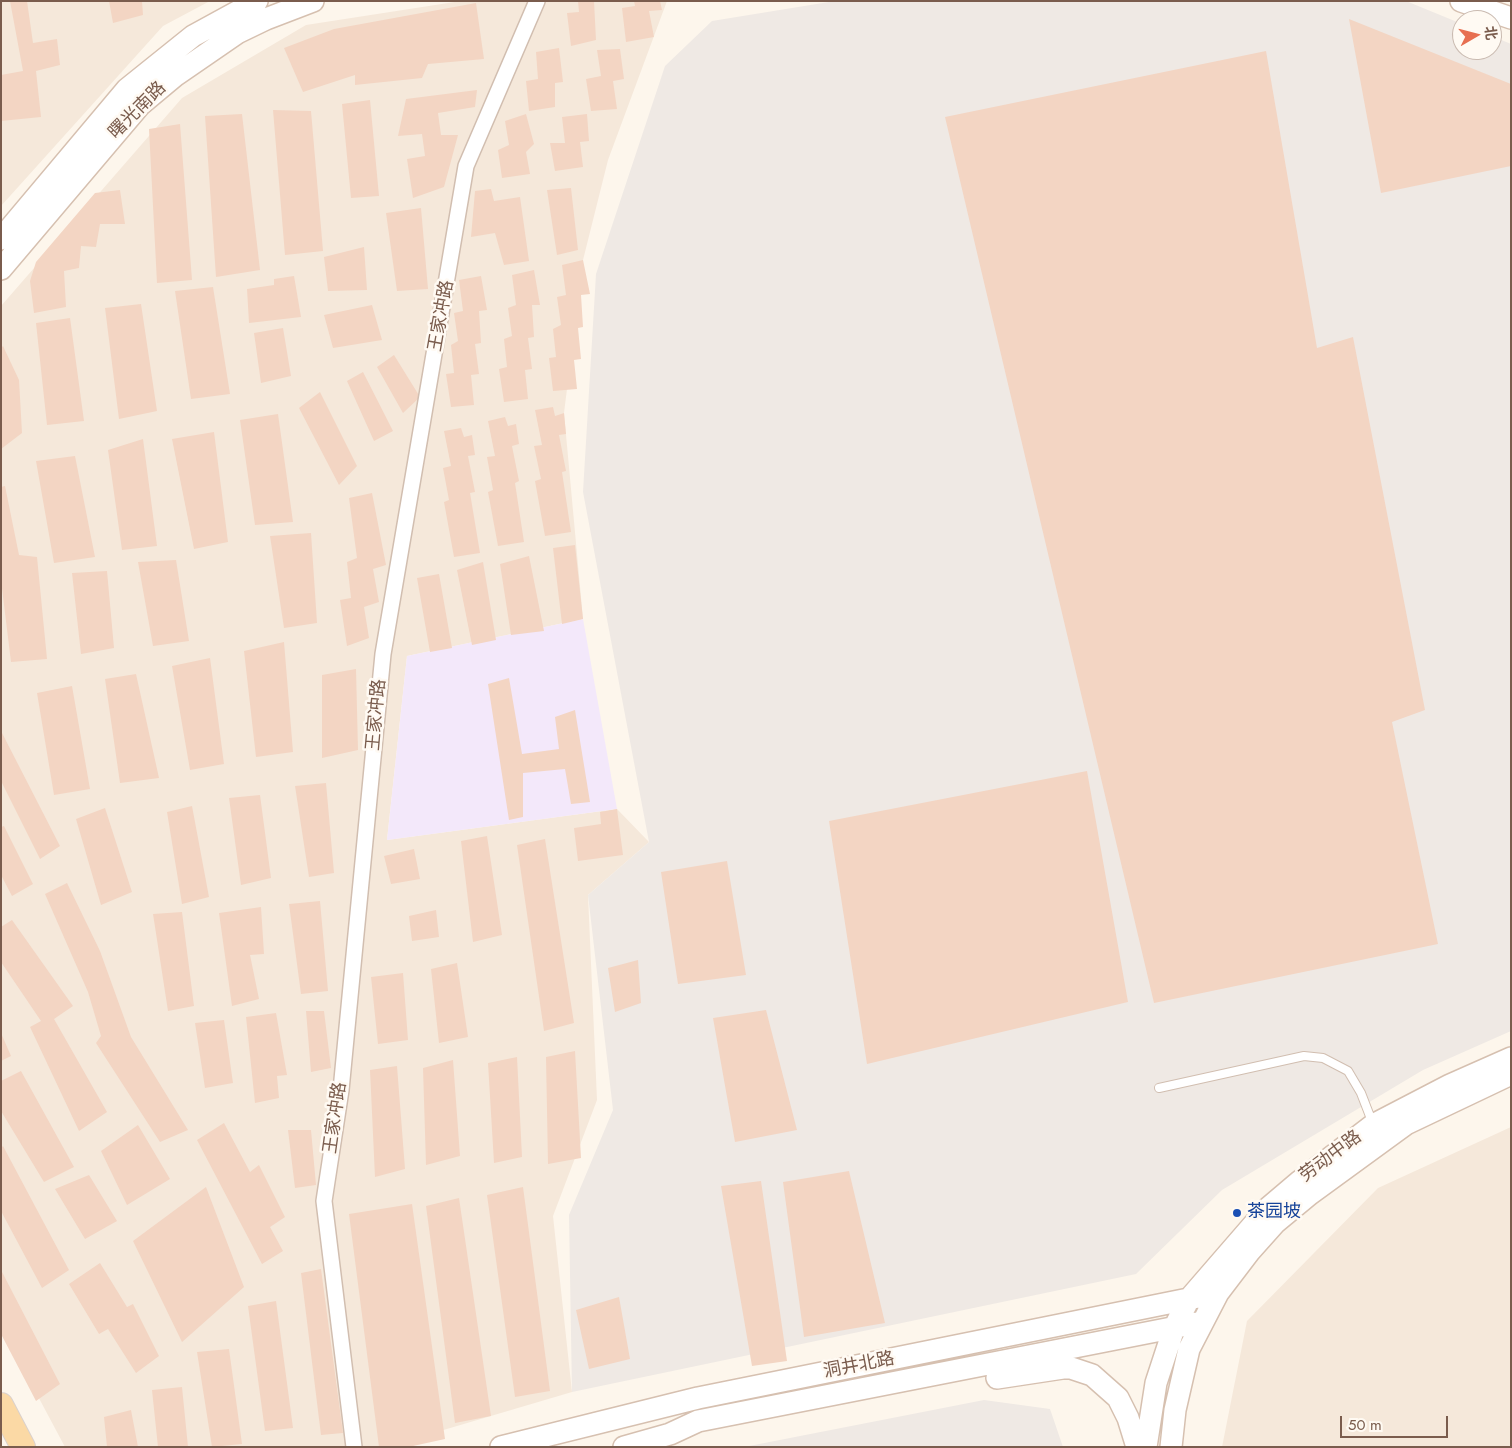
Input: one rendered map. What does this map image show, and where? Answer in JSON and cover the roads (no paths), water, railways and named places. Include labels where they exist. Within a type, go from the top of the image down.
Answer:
[{"type":"main road","name":"曙光南路","points":[[1,239],[127,89],[193,36],[257,1]]},
{"type":"main road","name":"曙光南路","points":[[1,269],[140,105],[182,70],[237,33],[266,19],[313,1]]},
{"type":"main road","points":[[1461,1],[1511,18]]},
{"type":"main road","name":"劳动中路","points":[[1146,1447],[1156,1383],[1174,1328],[1189,1299],[1277,1200],[1450,1085],[1511,1058]]},
{"type":"main road","name":"劳动中路","points":[[1171,1447],[1174,1410],[1189,1349],[1218,1293],[1275,1223],[1376,1134],[1406,1124],[1511,1074]]},
{"type":"main road","name":"洞井北路","points":[[501,1447],[689,1400],[1218,1293]]},
{"type":"main road","name":"洞井北路","points":[[624,1447],[670,1434],[698,1421],[966,1370],[1202,1322]]},
{"type":"main road","points":[[966,1370],[993,1378],[1063,1368],[1071,1368],[1092,1375],[1118,1398],[1128,1418],[1137,1447]]},
{"type":"main road","points":[[1,1405],[24,1447]]},
{"type":"street","name":"王家冲路","points":[[354,1447],[324,1201],[341,1090],[383,654],[466,166],[537,1]]},
{"type":"lane","points":[[1159,1088],[1304,1056],[1323,1058],[1348,1071],[1361,1093],[1376,1134]]},
{"type":"place","name":"茶园坡","points":[[1237,1213]]}]
